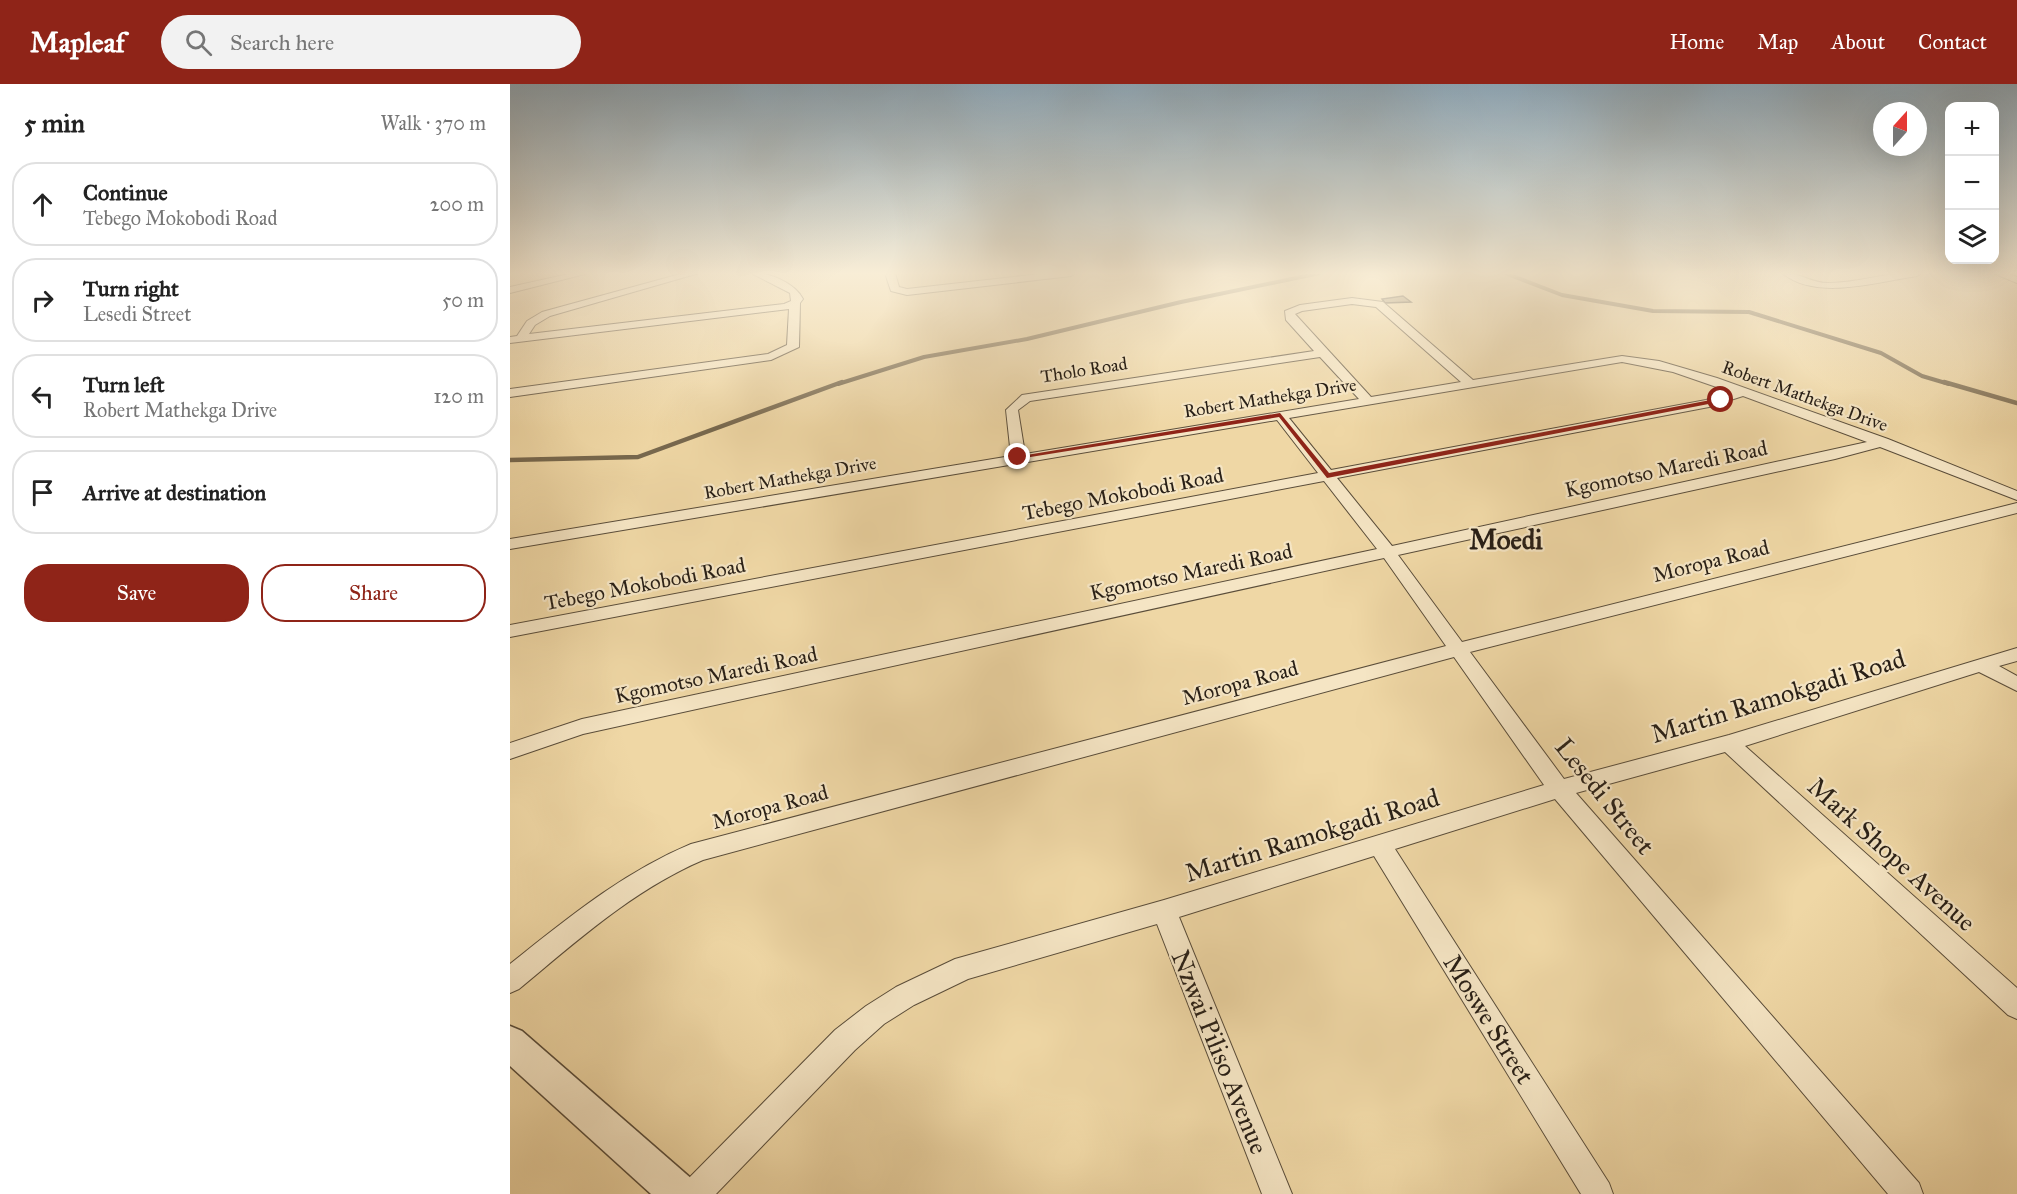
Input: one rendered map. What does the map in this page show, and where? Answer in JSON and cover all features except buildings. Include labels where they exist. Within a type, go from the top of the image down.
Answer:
[{"type":"street","points":[[515,340],[529,325]]},
{"type":"street","points":[[515,340],[640,325]]},
{"type":"street","points":[[510,393],[771,357],[793,347],[794,325]]},
{"type":"street","points":[[1296,325],[1367,400]]},
{"type":"street","points":[[1404,325],[1469,382]]},
{"type":"street","name":"Tholo Road","points":[[1018,457],[1012,410],[1018,402],[1026,398],[1321,352]]},
{"type":"street","name":"Robert Mathekga Drive","points":[[510,544],[1018,457],[1622,358],[1661,364],[1742,392],[1883,442],[2017,496]]},
{"type":"street","name":"Tebego Mokobodi Road","points":[[510,631],[1709,403],[1742,392]]},
{"type":"street","name":"Lesedi Street","points":[[1280,415],[1388,552],[1559,789],[1908,1194]]},
{"type":"street","name":"Kgomotso Maredi Road","points":[[510,751],[582,727],[1812,460],[1883,442]]},
{"type":"street","name":"Moropa Road","points":[[510,980],[637,880],[668,863],[699,851],[1459,649],[2017,508]]},
{"type":"street","name":"Martin Ramokgadi Road","points":[[695,1194],[813,1071],[875,1015],[905,996],[964,968],[1164,910],[1559,789],[1729,743],[2017,654]]},
{"type":"street","points":[[1981,665],[2017,684]]},
{"type":"street","name":"Mark Shope Avenue","points":[[1729,743],[2017,1006]]},
{"type":"street","name":"Moswe Street","points":[[1379,844],[1598,1194]]},
{"type":"street","name":"Nzwai Piliso Avenue","points":[[1164,910],[1277,1194]]},
{"type":"street","points":[[510,1043],[680,1194]]},
{"type":"waterway","points":[[838,384],[924,357],[1027,339],[1086,325]]},
{"type":"waterway","points":[[1790,325],[1881,353],[1922,376],[1949,384]]},
{"type":"waterway","points":[[510,460],[638,457],[842,382]]},
{"type":"waterway","points":[[1944,382],[2017,403]]},
{"type":"district","name":"Moedi","points":[[1506,539]]},
{"type":"route","points":[[1018,457],[1280,415],[1327,476],[1721,400]]}]
